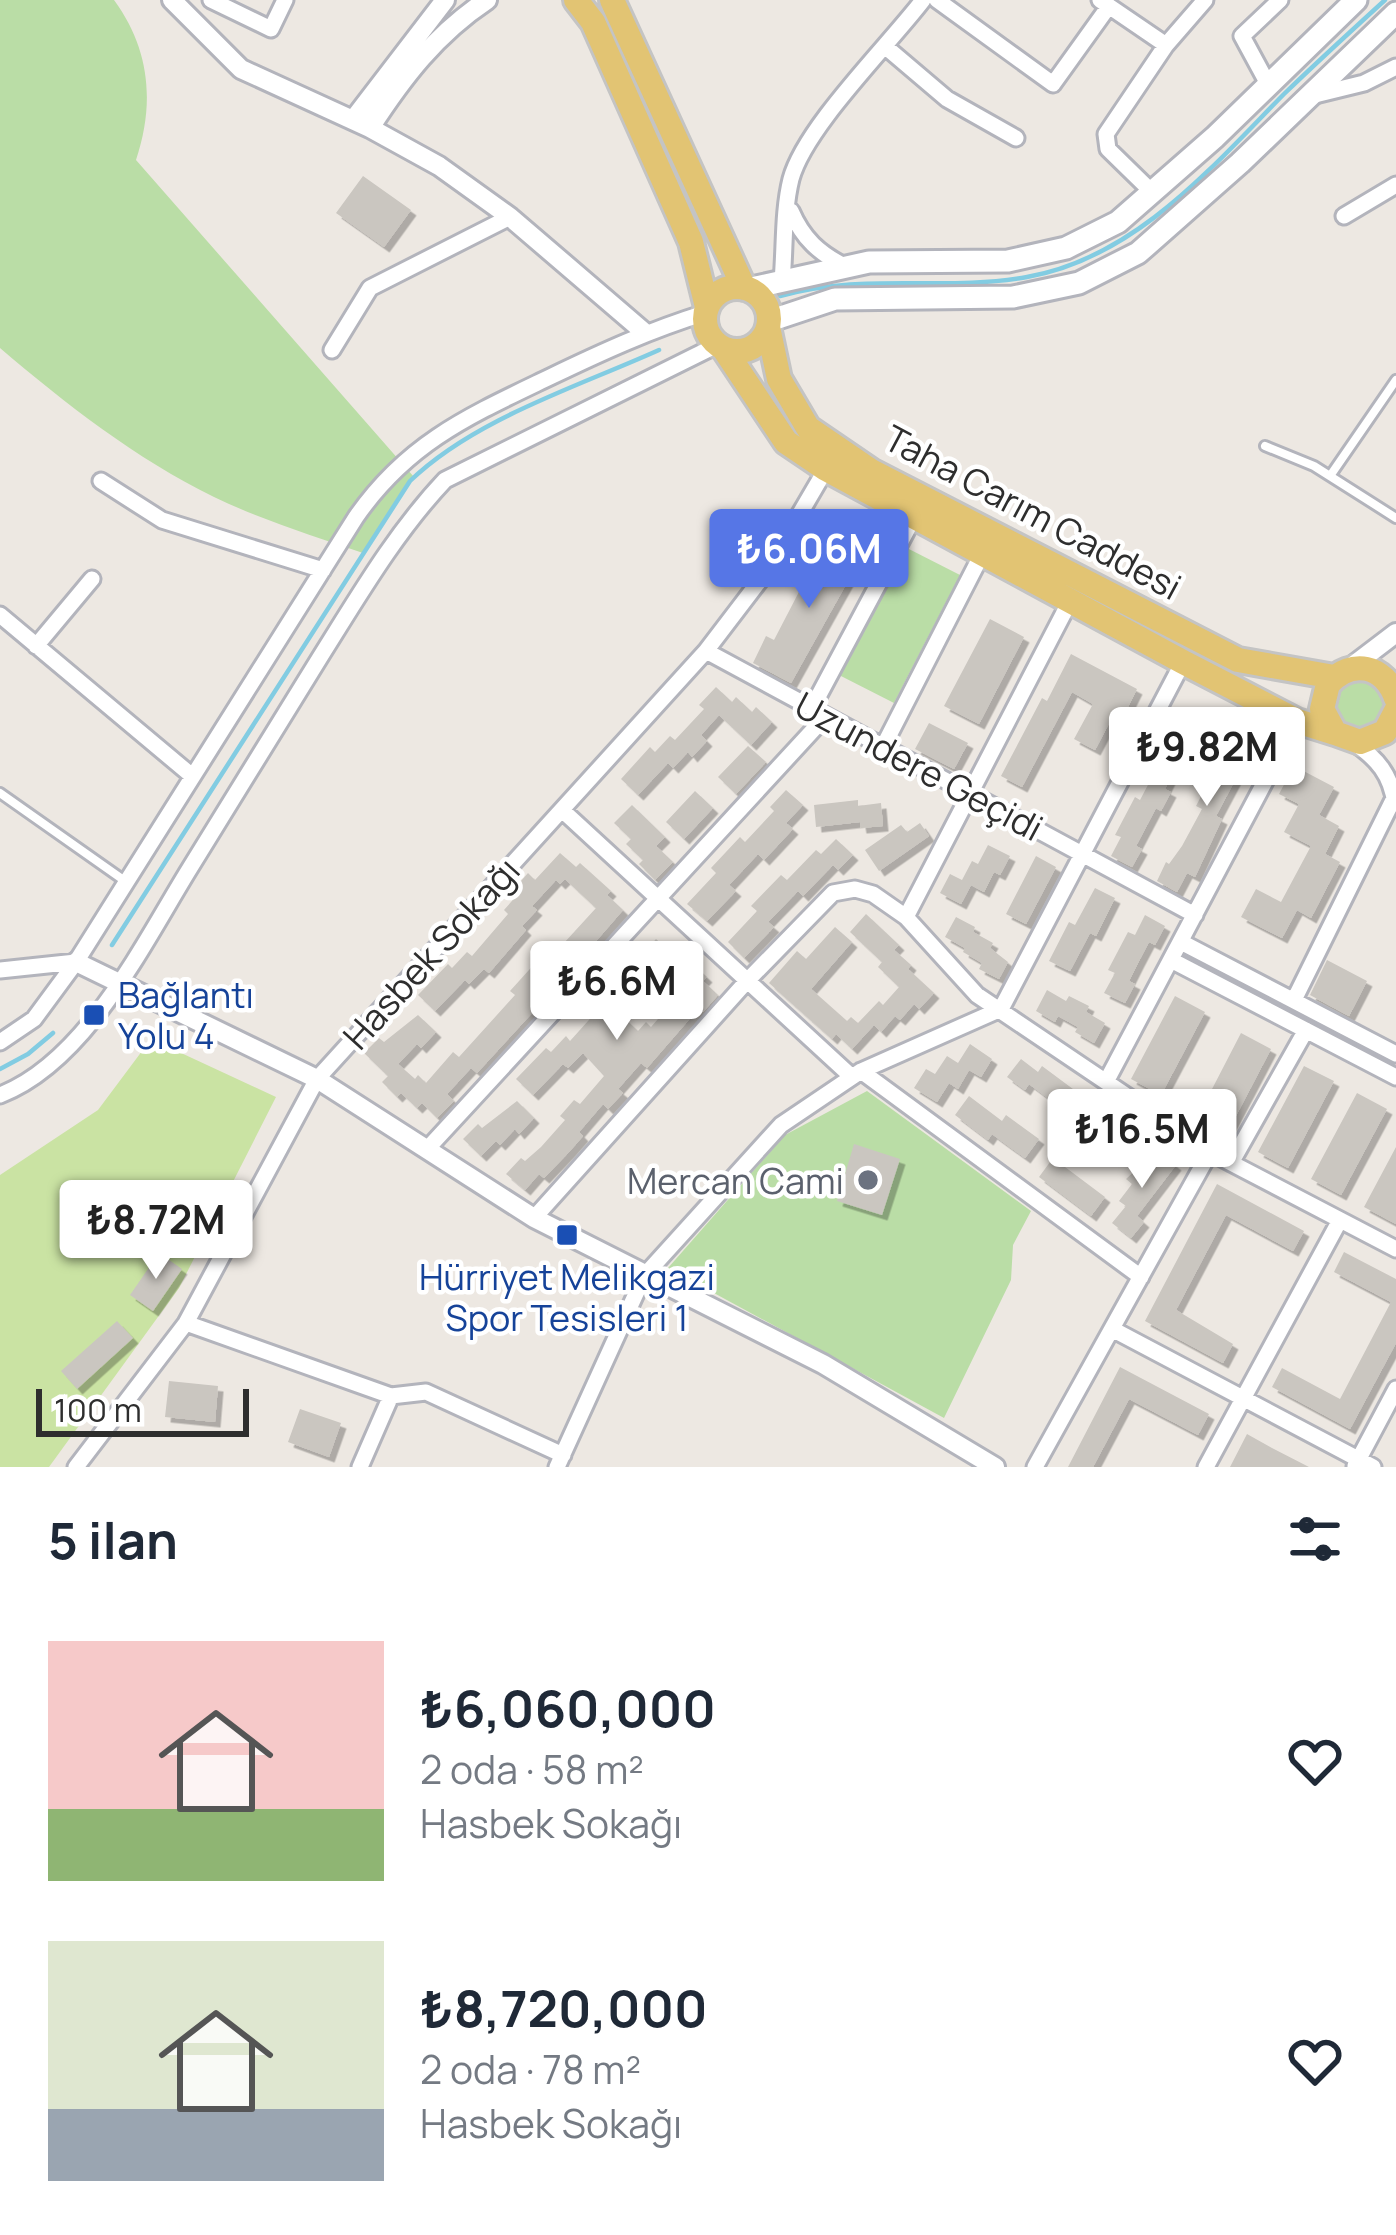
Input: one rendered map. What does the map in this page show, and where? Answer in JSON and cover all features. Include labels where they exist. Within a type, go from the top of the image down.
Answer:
[{"type":"main road","points":[[576,0],[592,22],[691,242],[707,331],[721,347],[746,350],[756,345],[769,324],[835,299],[1013,297],[1078,283],[1138,253],[1396,13]]},
{"type":"main road","points":[[612,0],[746,288],[764,301],[769,324]]},
{"type":"main road","points":[[706,310],[722,291],[869,262],[1008,261],[1066,248],[1118,222],[1216,137],[1356,0]]},
{"type":"main road","name":"Taha Carım Caddesi","points":[[769,324],[779,379],[808,428],[871,471],[1238,660],[1342,672]]},
{"type":"main road","name":"Taha Carım Caddesi","points":[[721,347],[786,442],[826,469],[1297,721],[1343,737]]},
{"type":"main road","points":[[1396,698],[1390,683],[1376,671],[1342,672],[1324,692],[1322,710],[1343,737],[1377,737],[1396,711]]},
{"type":"street","points":[[172,0],[241,69],[362,124],[439,166],[510,217],[644,332]]},
{"type":"street","points":[[211,0],[271,29],[286,0]]},
{"type":"street","points":[[362,124],[445,0]]},
{"type":"street","points":[[362,124],[453,23],[487,0]]},
{"type":"street","points":[[782,281],[793,172],[835,104],[887,48],[922,0]]},
{"type":"street","points":[[937,0],[1053,84],[1105,3],[1166,45]]},
{"type":"street","points":[[1152,192],[1108,148],[1106,134],[1166,45],[1205,0]]},
{"type":"street","points":[[1268,84],[1242,36],[1280,0]]},
{"type":"street","points":[[887,48],[947,99],[1016,138]]},
{"type":"street","points":[[1306,97],[1364,83],[1396,67]]},
{"type":"street","points":[[1344,215],[1396,185]]},
{"type":"street","points":[[788,206],[800,232],[820,253],[845,267]]},
{"type":"street","points":[[332,350],[370,288],[510,217]]},
{"type":"street","points":[[0,1042],[34,1019],[76,962],[191,775],[379,487],[427,442],[471,415],[644,332],[706,310]]},
{"type":"street","points":[[0,1095],[24,1086],[66,1050],[118,985],[358,596],[430,495],[445,480],[721,347]]},
{"type":"street","name":"Hasbek Sokağı","points":[[76,1467],[186,1323],[317,1079],[706,652],[764,575],[826,469]]},
{"type":"street","points":[[100,481],[162,520],[323,570]]},
{"type":"street","points":[[429,1147],[658,898],[819,712],[914,517]]},
{"type":"street","points":[[883,747],[982,554]]},
{"type":"street","points":[[36,646],[92,579]]},
{"type":"street","points":[[906,917],[1070,602]]},
{"type":"street","points":[[3,625],[36,646],[191,775]]},
{"type":"street","points":[[1342,672],[1396,633]]},
{"type":"street","name":"Uzundere Geçidi","points":[[706,652],[1195,915]]},
{"type":"street","points":[[186,1323],[391,1396],[426,1392],[560,1461],[644,1276],[781,1124],[856,1074],[1001,1009],[1184,662]]},
{"type":"street","points":[[1107,1080],[1297,721]]},
{"type":"street","points":[[1343,737],[1386,773],[1396,817]]},
{"type":"street","points":[[1294,1000],[1394,799]]},
{"type":"street","points":[[562,810],[747,981],[856,1074],[1141,1277]]},
{"type":"street","points":[[534,1217],[832,893],[864,891],[906,917],[976,995],[1210,1152],[1396,1249]]},
{"type":"street","points":[[1180,942],[1396,1054]]},
{"type":"street","points":[[1171,960],[1396,1077]]},
{"type":"street","points":[[0,970],[76,962],[317,1079],[534,1217],[823,1364],[995,1467]]},
{"type":"street","points":[[1231,1163],[1306,1030]]},
{"type":"street","points":[[1035,1467],[1210,1152]]},
{"type":"street","points":[[1206,1467],[1340,1220]]},
{"type":"street","points":[[1112,1329],[1362,1464],[1396,1389]]},
{"type":"street","points":[[360,1467],[391,1396]]},
{"type":"lane","points":[[1330,476],[1396,380]]},
{"type":"lane","points":[[1265,446],[1330,476],[1396,518]]},
{"type":"lane","points":[[0,793],[125,881]]},
{"type":"green space","points":[[0,0],[114,0],[135,38],[146,77],[146,118],[136,160],[414,477],[363,553],[250,513],[185,482],[102,429],[0,348]]},
{"type":"green space","points":[[903,546],[960,575],[894,703],[837,674]]},
{"type":"green space","points":[[1359,679],[1377,687],[1385,705],[1377,723],[1359,731],[1341,723],[1333,705],[1341,687]]},
{"type":"green space","points":[[151,1039],[276,1097],[179,1288],[49,1467],[0,1467],[0,1175],[98,1110]]},
{"type":"green space","points":[[867,1091],[1031,1211],[1013,1245],[1011,1280],[944,1418],[668,1268],[785,1135]]},
{"type":"building","points":[[363,176],[411,210],[384,247],[336,213]]},
{"type":"building","points":[[828,536],[863,554],[791,683],[753,663],[766,636],[774,640]]},
{"type":"building","points":[[990,619],[1024,637],[979,724],[944,706]]},
{"type":"building","points":[[1071,654],[1137,689],[1122,719],[1114,714],[1095,750],[1074,739],[1093,704],[1072,692],[1022,787],[1001,776]]},
{"type":"building","points":[[716,687],[752,712],[756,707],[772,722],[751,745],[719,715],[701,735],[707,741],[692,757],[688,752],[673,768],[668,763],[638,795],[621,779],[650,747],[655,752],[670,736],[675,740],[704,709],[699,705]]},
{"type":"building","points":[[929,723],[968,743],[954,769],[915,749]]},
{"type":"building","points":[[1216,732],[1251,750],[1216,816],[1222,819],[1195,877],[1187,873],[1177,892],[1157,881],[1202,809],[1196,806],[1214,771],[1200,763]]},
{"type":"building","points":[[748,746],[766,762],[736,794],[718,777]]},
{"type":"building","points":[[1154,758],[1175,769],[1165,789],[1171,792],[1161,811],[1156,808],[1136,846],[1142,849],[1132,867],[1111,856],[1121,837],[1115,835],[1135,797],[1140,800],[1150,781],[1144,778]]},
{"type":"building","points":[[1294,766],[1334,787],[1319,815],[1339,826],[1325,854],[1340,862],[1311,918],[1297,910],[1282,938],[1241,917],[1256,889],[1281,902],[1311,846],[1284,832],[1299,804],[1279,794]]},
{"type":"building","points":[[786,790],[803,805],[786,823],[793,829],[764,860],[758,854],[729,885],[736,891],[707,921],[687,904],[716,873],[711,868],[740,837],[745,842]]},
{"type":"building","points":[[695,791],[713,808],[684,839],[666,822]]},
{"type":"building","points":[[858,800],[858,806],[881,803],[883,826],[861,828],[860,822],[816,827],[814,805]]},
{"type":"building","points":[[632,805],[665,837],[656,846],[673,862],[655,880],[626,844],[631,839],[614,823]]},
{"type":"building","points":[[920,823],[929,836],[879,871],[865,850],[901,825],[907,832]]},
{"type":"building","points":[[836,839],[853,855],[838,870],[833,865],[803,896],[798,891],[768,922],[774,927],[744,958],[728,942],[757,911],[751,906],[781,875],[787,880],[816,850],[821,854]]},
{"type":"building","points":[[988,845],[1010,856],[1000,875],[994,872],[984,892],[971,885],[961,904],[940,893],[950,874],[962,880],[972,861],[978,864]]},
{"type":"building","points":[[560,853],[576,867],[580,863],[611,891],[607,895],[623,910],[571,970],[565,965],[542,990],[529,1008],[533,1012],[477,1073],[471,1068],[447,1094],[454,1101],[437,1118],[422,1103],[417,1108],[401,1093],[397,1097],[382,1082],[388,1076],[364,1053],[379,1038],[384,1042],[418,1015],[436,1032],[398,1064],[426,1083],[453,1052],[459,1057],[515,995],[510,991],[547,950],[553,955],[596,908],[565,879],[560,884],[556,880],[532,906],[537,910],[522,926],[526,930],[489,973],[484,969],[469,984],[465,980],[435,1011],[418,995],[448,964],[452,968],[467,952],[472,956],[508,914],[504,910],[518,894],[514,889],[528,873],[535,880]]},
{"type":"building","points":[[1036,856],[1056,867],[1026,924],[1006,914]]},
{"type":"building","points":[[1095,888],[1115,898],[1096,936],[1090,933],[1070,971],[1049,961],[1069,922],[1075,925]]},
{"type":"building","points":[[866,914],[899,945],[894,950],[934,993],[919,1009],[914,1004],[900,1020],[895,1016],[881,1032],[874,1025],[852,1049],[836,1034],[832,1039],[769,983],[797,951],[806,959],[835,927],[852,942],[811,989],[847,1021],[851,1017],[858,1023],[899,987],[878,967],[882,962],[850,932]]},
{"type":"building","points":[[1145,915],[1165,926],[1139,961],[1125,1003],[1104,993],[1115,973],[1108,970],[1128,932],[1135,935]]},
{"type":"building","points":[[956,917],[975,927],[973,932],[993,943],[990,948],[1008,962],[999,979],[979,969],[982,963],[945,937]]},
{"type":"building","points":[[656,939],[671,953],[676,949],[707,977],[703,981],[718,995],[703,1012],[699,1008],[647,1068],[641,1063],[618,1089],[623,1093],[608,1109],[603,1104],[569,1152],[525,1190],[506,1174],[541,1147],[565,1120],[560,1116],[574,1100],[580,1104],[604,1076],[583,1053],[568,1068],[563,1064],[533,1095],[516,1079],[546,1048],[551,1052],[566,1036],[570,1041],[606,1001],[601,997],[616,981],[611,976],[626,961],[632,966]],"holes":[[[660,965],[685,988],[651,1027],[646,1022],[638,1031],[620,1014],[634,998],[630,993],[653,967],[656,970]]]},
{"type":"building","points":[[1327,960],[1367,981],[1349,1016],[1310,995]]},
{"type":"building","points":[[1047,990],[1089,1006],[1086,1012],[1105,1023],[1094,1043],[1075,1032],[1078,1027],[1036,1011]]},
{"type":"building","points":[[1175,996],[1205,1012],[1161,1095],[1131,1079]]},
{"type":"building","points":[[1241,1033],[1271,1049],[1226,1135],[1196,1120]]},
{"type":"building","points":[[970,1044],[992,1059],[981,1077],[969,1070],[958,1089],[949,1083],[937,1102],[914,1088],[926,1069],[935,1074],[947,1056],[958,1063]]},
{"type":"building","points":[[1021,1059],[1038,1072],[1042,1066],[1108,1122],[1114,1115],[1131,1128],[1118,1146],[1100,1133],[1095,1140],[1029,1084],[1025,1090],[1007,1077]]},
{"type":"building","points":[[1304,1066],[1334,1081],[1288,1168],[1258,1152]]},
{"type":"building","points":[[1357,1093],[1387,1109],[1341,1195],[1311,1179]]},
{"type":"building","points":[[969,1096],[1002,1121],[1006,1115],[1039,1139],[1025,1158],[992,1134],[988,1140],[955,1115]]},
{"type":"building","points":[[517,1101],[534,1118],[519,1134],[515,1129],[481,1156],[463,1139],[478,1124],[482,1128]]},
{"type":"building","name":"Mercan Cami","points":[[854,1144],[900,1159],[882,1215],[837,1201]]},
{"type":"building","points":[[1396,1147],[1396,1224],[1364,1207]]},
{"type":"building","points":[[1157,1150],[1176,1165],[1137,1216],[1144,1222],[1131,1238],[1112,1223],[1126,1206],[1119,1201],[1132,1184],[1126,1179]]},
{"type":"building","points":[[1053,1158],[1105,1197],[1091,1216],[1039,1177]]},
{"type":"building","points":[[1217,1184],[1304,1231],[1293,1251],[1226,1215],[1176,1310],[1233,1344],[1223,1363],[1145,1321]]},
{"type":"building","points":[[1344,1252],[1396,1279],[1396,1343],[1350,1429],[1272,1387],[1282,1368],[1340,1399],[1391,1302],[1334,1272]]},
{"type":"building","points":[[159,1253],[182,1269],[153,1311],[130,1295]]},
{"type":"building","points":[[117,1321],[133,1338],[77,1389],[61,1371]]},
{"type":"building","points":[[1120,1367],[1209,1414],[1198,1435],[1129,1399],[1093,1467],[1068,1467]]},
{"type":"building","points":[[169,1381],[218,1386],[215,1422],[165,1417]]},
{"type":"building","points":[[300,1409],[341,1423],[329,1457],[288,1442]]},
{"type":"building","points":[[1247,1434],[1272,1448],[1309,1467],[1230,1467]]},
{"type":"waterway","points":[[780,296],[843,285],[1027,277],[1102,251],[1169,206],[1385,0]]},
{"type":"waterway","points":[[112,945],[410,481],[495,422],[659,350]]},
{"type":"waterway","points":[[0,1069],[53,1033]]},
{"type":"place","name":"Bağlantı Yolu 4","points":[[94,1015]]},
{"type":"place","name":"Mercan Cami","points":[[868,1180]]},
{"type":"place","name":"Hürriyet Melikgazi Spor Tesisleri 1","points":[[567,1235]]}]
